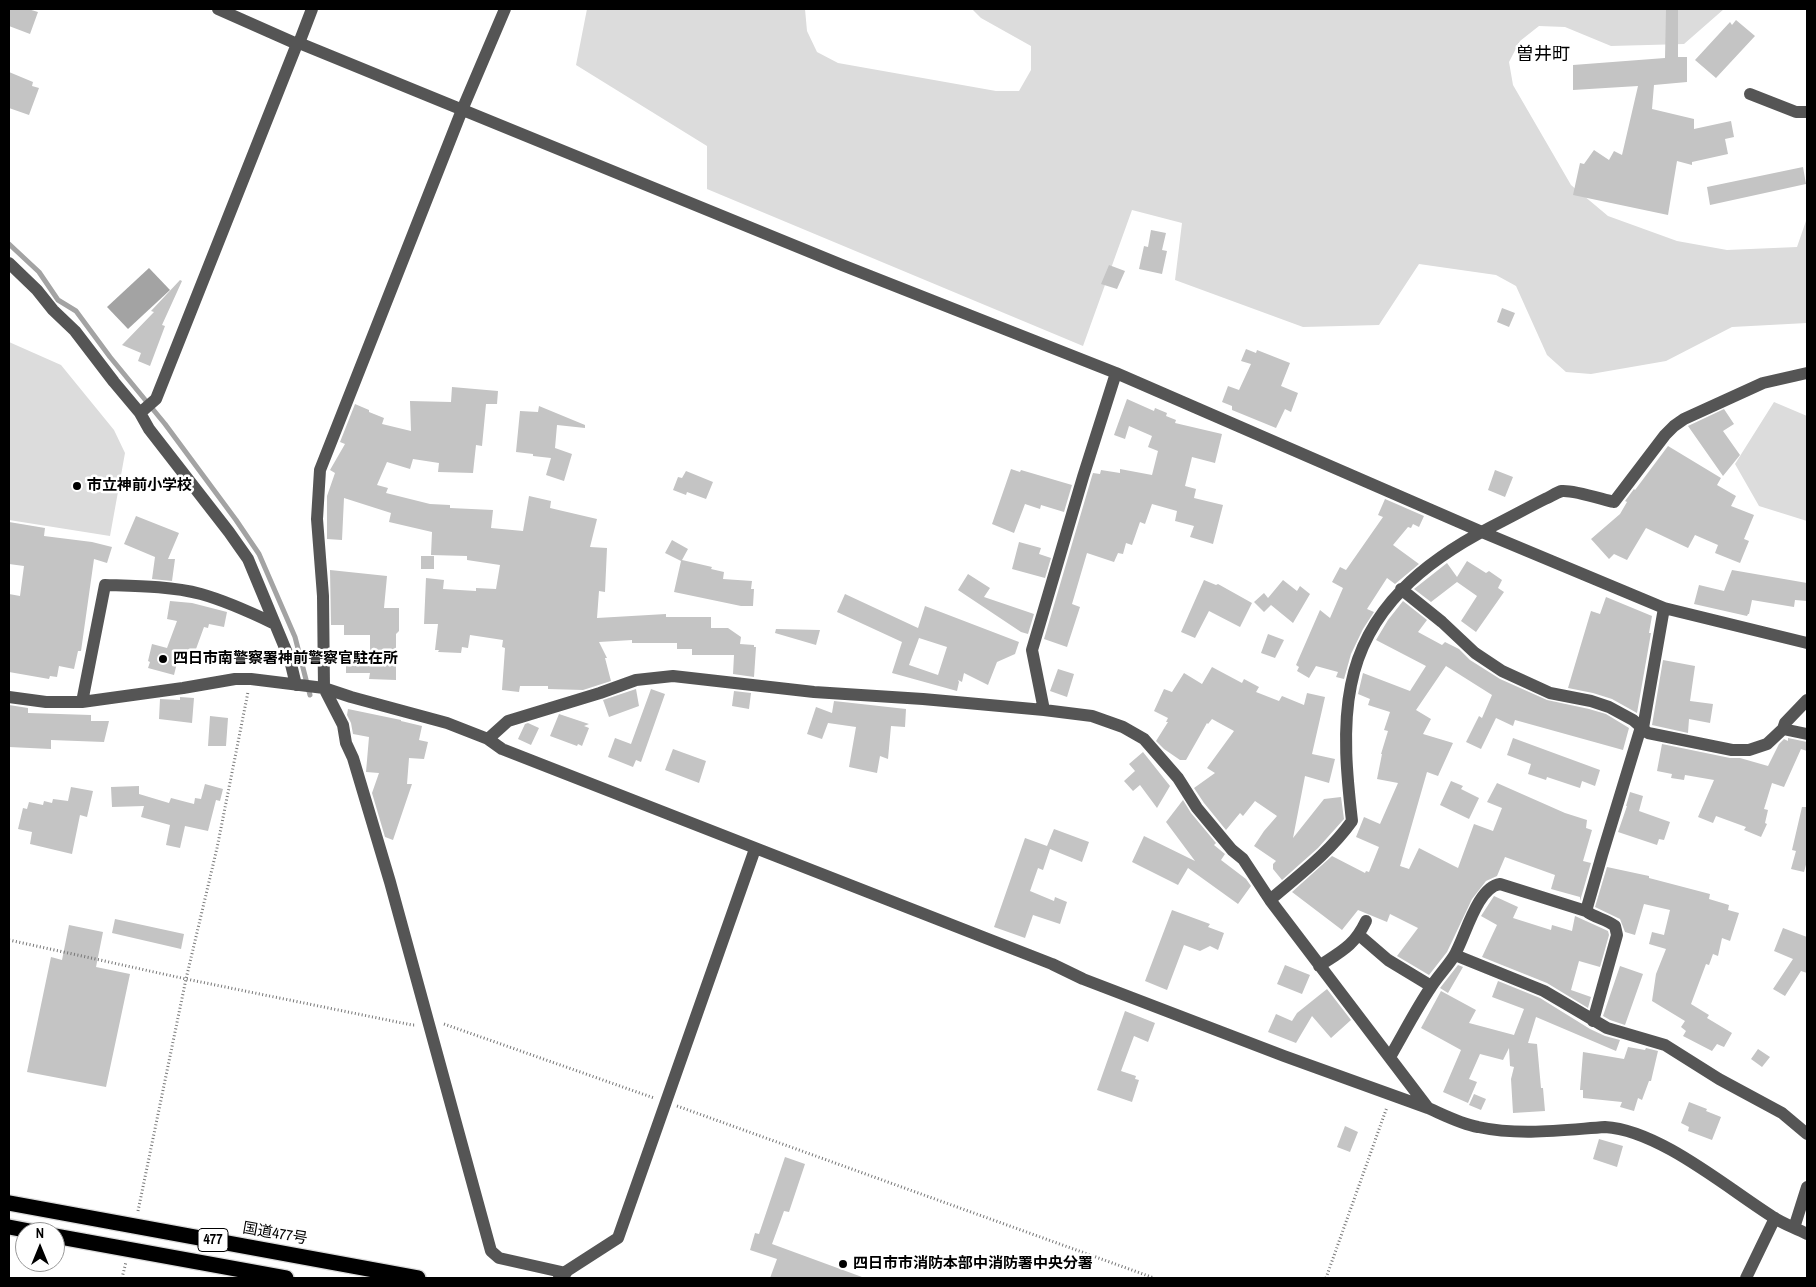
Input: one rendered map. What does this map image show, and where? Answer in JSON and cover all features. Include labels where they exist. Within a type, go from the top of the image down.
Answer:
[{"type":"highway","name":"国道477号","points":[[9,1203],[418,1278]]},
{"type":"highway","name":"477","points":[[65,1238],[286,1278]]},
{"type":"street","points":[[218,9],[298,44],[842,265],[1116,373],[1482,532],[1664,608],[1807,643]]},
{"type":"street","points":[[141,412],[156,399],[312,9]]},
{"type":"street","points":[[309,686],[323,596],[318,519],[320,470],[462,110],[505,9]]},
{"type":"street","points":[[1750,94],[1796,112],[1807,112]]},
{"type":"street","points":[[9,263],[75,331],[114,382],[141,412],[149,430],[229,532],[248,559],[290,660],[309,686],[343,725],[346,743],[353,758],[390,882],[491,1251],[499,1258],[560,1276],[618,1238],[756,849]]},
{"type":"street","points":[[1044,710],[1032,650],[1116,373]]},
{"type":"street","points":[[1270,900],[1321,857],[1339,839],[1352,821],[1347,771],[1351,685],[1360,653],[1376,620],[1401,589],[1427,566],[1482,532],[1562,491],[1614,502],[1665,435],[1684,419],[1746,390],[1807,373]]},
{"type":"street","points":[[82,702],[105,585],[152,587],[200,594],[240,607],[273,623]]},
{"type":"street","points":[[1401,589],[1442,622],[1475,653],[1502,671],[1550,693],[1591,701],[1609,707],[1648,732],[1732,750],[1759,748],[1767,744],[1783,729],[1785,723],[1807,700]]},
{"type":"street","points":[[1586,911],[1642,727],[1664,608]]},
{"type":"street","points":[[488,739],[508,721],[636,680],[672,676],[814,692],[923,699],[1044,710],[1092,716],[1123,727],[1144,739],[1178,778],[1197,808],[1232,850],[1243,859],[1270,900],[1319,966],[1428,1108]]},
{"type":"street","points":[[9,697],[46,702],[82,702],[235,679],[251,679],[309,686],[447,723],[488,739],[502,749],[1052,964],[1083,978],[1284,1056],[1477,1127],[1503,1131],[1547,1131],[1614,1127],[1668,1147],[1775,1218],[1807,1234]]},
{"type":"street","points":[[1783,729],[1807,734]]},
{"type":"street","points":[[1390,1057],[1431,986],[1454,955],[1471,918],[1488,890],[1500,884],[1586,911],[1609,921],[1615,926],[1616,935],[1593,1021]]},
{"type":"street","points":[[1319,966],[1348,948],[1359,935],[1366,921]]},
{"type":"street","points":[[1359,935],[1388,960],[1431,986]]},
{"type":"street","points":[[1454,955],[1544,991],[1606,1028],[1665,1045],[1719,1079],[1782,1113],[1807,1134]]},
{"type":"street","points":[[1794,1228],[1807,1187]]},
{"type":"street","points":[[1746,1278],[1775,1218]]},
{"type":"path","points":[[135,1226],[186,979],[217,848],[251,679]]},
{"type":"path","points":[[9,940],[186,979],[412,1025],[438,1022],[1154,1278]]},
{"type":"path","points":[[1326,1278],[1391,1094]]},
{"type":"shaded area","points":[[587,9],[805,9],[807,31],[817,52],[838,63],[996,91],[1019,91],[1031,70],[1031,46],[981,18],[972,9],[1724,9],[1684,44],[1611,46],[1565,27],[1539,26],[1520,41],[1509,62],[1513,85],[1571,185],[1608,216],[1677,241],[1727,250],[1797,247],[1807,218],[1807,323],[1732,327],[1666,361],[1591,374],[1566,372],[1547,355],[1516,286],[1496,275],[1419,264],[1379,325],[1303,327],[1175,280],[1182,223],[1132,210],[1083,346],[707,189],[707,146],[576,65]]},
{"type":"shaded area","points":[[149,268],[170,290],[128,329],[107,307]]},
{"type":"shaded area","points":[[9,342],[61,365],[114,430],[125,453],[110,536],[9,520]]},
{"type":"shaded area","points":[[1774,402],[1807,416],[1807,521],[1759,506],[1735,464]]},
{"type":"building","points":[[9,9],[28,9],[38,12],[30,34],[9,26]]},
{"type":"building","points":[[1666,9],[1678,9],[1678,57],[1687,57],[1687,82],[1654,85],[1652,109],[1694,119],[1694,129],[1731,121],[1734,137],[1725,139],[1728,154],[1692,162],[1692,165],[1677,161],[1668,215],[1573,195],[1580,163],[1584,164],[1594,150],[1609,160],[1614,151],[1622,155],[1638,86],[1573,90],[1573,65],[1665,58]]},
{"type":"building","points":[[1736,20],[1755,36],[1716,78],[1695,60],[1730,22],[1732,25]]},
{"type":"building","points":[[9,72],[33,82],[32,86],[39,88],[29,115],[9,108]]},
{"type":"building","points":[[1803,167],[1806,184],[1710,205],[1707,187]]},
{"type":"building","points":[[1151,230],[1166,233],[1162,250],[1167,251],[1162,274],[1139,269],[1144,246],[1148,247]]},
{"type":"building","points":[[1109,265],[1125,271],[1117,289],[1101,284]]},
{"type":"building","points":[[180,280],[182,281],[162,325],[165,326],[150,366],[138,361],[141,353],[122,345],[154,312],[151,311]]},
{"type":"building","points":[[1502,308],[1515,313],[1509,327],[1497,322]]},
{"type":"building","points":[[1246,349],[1256,353],[1257,350],[1290,363],[1281,386],[1298,393],[1291,412],[1285,409],[1276,428],[1232,410],[1232,406],[1222,402],[1228,386],[1239,390],[1251,364],[1241,361]]},
{"type":"building","points":[[452,387],[498,391],[497,404],[486,404],[482,446],[476,445],[473,473],[438,472],[439,463],[413,459],[410,469],[387,462],[377,485],[388,488],[386,493],[430,504],[450,505],[450,508],[493,510],[491,528],[523,531],[529,496],[551,501],[550,508],[597,519],[590,547],[607,548],[605,592],[599,591],[597,618],[666,614],[666,617],[711,617],[711,628],[728,628],[741,637],[740,644],[754,645],[756,647],[754,677],[733,674],[734,655],[692,655],[692,649],[677,649],[677,643],[632,643],[632,640],[599,642],[607,658],[605,658],[611,681],[583,690],[548,689],[548,686],[520,686],[519,692],[502,690],[505,648],[502,647],[503,640],[470,635],[468,648],[462,647],[461,653],[438,652],[439,650],[435,650],[438,624],[424,624],[426,578],[444,580],[443,589],[476,591],[476,588],[496,589],[500,565],[467,560],[467,556],[431,555],[432,532],[389,522],[391,513],[344,498],[342,540],[327,539],[327,496],[335,473],[330,470],[345,444],[340,442],[355,404],[384,418],[382,424],[411,431],[410,401],[451,402]]},
{"type":"building","points":[[1127,399],[1154,411],[1155,408],[1167,413],[1166,416],[1176,420],[1175,423],[1222,434],[1215,463],[1192,457],[1185,486],[1196,489],[1194,498],[1223,505],[1213,544],[1190,537],[1194,526],[1175,521],[1177,511],[1152,504],[1145,524],[1140,522],[1132,545],[1126,543],[1123,554],[1118,553],[1114,562],[1087,553],[1072,604],[1080,607],[1067,647],[1044,639],[1093,473],[1100,474],[1101,470],[1120,473],[1120,469],[1152,475],[1158,451],[1148,447],[1152,436],[1129,426],[1125,439],[1114,435]]},
{"type":"building","points":[[539,406],[585,425],[585,428],[557,425],[555,448],[572,454],[564,481],[546,475],[551,458],[516,452],[520,411],[538,412]]},
{"type":"building","points":[[1724,409],[1734,424],[1723,431],[1740,455],[1723,476],[1688,426]]},
{"type":"building","points":[[1668,446],[1721,478],[1717,485],[1736,496],[1731,506],[1754,515],[1744,539],[1749,541],[1740,563],[1715,553],[1718,545],[1695,535],[1688,548],[1646,528],[1627,560],[1614,554],[1609,559],[1591,539],[1620,514],[1627,502],[1625,501]]},
{"type":"building","points":[[1011,469],[1020,472],[1021,470],[1072,485],[1064,512],[1041,505],[1040,509],[1025,504],[1014,533],[992,524]]},
{"type":"building","points":[[1495,470],[1513,477],[1505,497],[1488,490]]},
{"type":"building","points":[[686,471],[713,482],[706,499],[687,492],[686,495],[673,490],[678,477],[682,478]]},
{"type":"building","points":[[1385,499],[1424,516],[1419,527],[1413,524],[1411,528],[1408,527],[1393,545],[1419,564],[1395,584],[1387,578],[1367,609],[1374,612],[1351,654],[1344,679],[1336,677],[1338,672],[1316,666],[1309,678],[1297,671],[1299,667],[1296,665],[1320,610],[1330,618],[1343,588],[1332,582],[1340,567],[1346,570],[1383,517],[1378,515]]},
{"type":"building","points":[[136,516],[179,533],[168,559],[175,559],[172,581],[152,579],[155,557],[124,544]]},
{"type":"building","points":[[9,522],[45,528],[44,536],[92,542],[112,547],[107,563],[94,559],[81,651],[78,651],[74,669],[59,666],[57,677],[50,676],[49,679],[9,672],[9,594],[20,596],[24,566],[9,564]]},
{"type":"building","points":[[672,540],[688,549],[682,560],[712,567],[711,569],[724,572],[723,579],[752,581],[751,589],[754,589],[753,606],[741,606],[674,592],[681,561],[665,553]]},
{"type":"building","points":[[1019,542],[1041,548],[1039,554],[1051,558],[1045,578],[1012,569]]},
{"type":"building","points":[[421,556],[434,556],[434,569],[421,569]]},
{"type":"building","points":[[1467,561],[1486,573],[1489,571],[1502,580],[1498,588],[1504,592],[1476,632],[1461,621],[1477,596],[1457,582],[1431,602],[1414,589],[1447,563],[1457,577]]},
{"type":"building","points":[[330,570],[387,576],[384,608],[399,608],[399,631],[396,634],[396,680],[369,679],[370,673],[346,673],[346,659],[370,659],[370,635],[344,635],[344,625],[331,625]]},
{"type":"building","points":[[1732,570],[1807,583],[1807,601],[1795,600],[1794,607],[1752,600],[1747,616],[1694,604],[1699,585],[1724,591]]},
{"type":"building","points":[[968,574],[990,588],[984,597],[1034,614],[1028,634],[1021,632],[958,590]]},
{"type":"building","points":[[1204,580],[1216,585],[1218,584],[1252,603],[1240,627],[1209,611],[1195,638],[1181,632]]},
{"type":"building","points":[[1283,580],[1297,591],[1300,586],[1310,594],[1293,623],[1271,605],[1264,612],[1254,602],[1264,593],[1268,598]]},
{"type":"building","points":[[845,594],[918,628],[925,606],[1019,642],[1015,654],[997,662],[988,685],[964,673],[962,682],[958,680],[957,691],[892,673],[902,642],[837,612]],"holes":[[[919,638],[947,647],[938,675],[909,665]]]},
{"type":"building","points":[[1606,597],[1652,616],[1649,633],[1651,633],[1637,713],[1612,699],[1568,688],[1591,611],[1600,614]]},
{"type":"building","points":[[170,601],[192,603],[227,612],[224,627],[209,624],[208,628],[204,627],[192,660],[179,655],[174,675],[148,668],[152,644],[167,648],[177,621],[167,619]]},
{"type":"building","points":[[1403,601],[1427,620],[1418,632],[1442,645],[1445,642],[1459,649],[1470,660],[1500,679],[1547,700],[1606,714],[1629,728],[1623,750],[1515,720],[1513,726],[1496,718],[1481,749],[1466,742],[1479,716],[1482,718],[1492,695],[1446,666],[1416,710],[1431,719],[1423,734],[1453,743],[1438,776],[1427,772],[1400,866],[1409,869],[1419,848],[1458,868],[1474,824],[1493,831],[1502,808],[1487,802],[1497,783],[1565,813],[1587,820],[1586,828],[1592,830],[1583,861],[1591,863],[1580,901],[1580,897],[1551,889],[1555,875],[1505,857],[1497,876],[1486,881],[1472,899],[1447,952],[1429,975],[1397,956],[1418,928],[1390,914],[1387,922],[1358,910],[1342,930],[1292,892],[1332,856],[1365,873],[1366,871],[1369,872],[1379,847],[1356,837],[1364,817],[1380,824],[1398,783],[1377,779],[1381,754],[1388,731],[1384,730],[1390,712],[1368,705],[1370,699],[1358,694],[1363,673],[1410,691],[1426,666],[1376,640],[1388,620]]},
{"type":"building","points":[[776,629],[820,630],[816,645],[775,633]]},
{"type":"building","points":[[1268,634],[1284,640],[1275,658],[1261,653]]},
{"type":"building","points":[[1663,660],[1695,666],[1690,701],[1713,704],[1710,723],[1689,719],[1688,733],[1652,725]]},
{"type":"building","points":[[1212,667],[1242,683],[1244,679],[1259,687],[1256,692],[1279,701],[1282,696],[1304,705],[1307,693],[1325,697],[1312,754],[1335,759],[1329,783],[1305,776],[1293,838],[1324,799],[1341,797],[1344,819],[1318,848],[1282,880],[1273,869],[1273,864],[1276,861],[1254,846],[1277,816],[1255,801],[1243,816],[1240,813],[1226,830],[1194,788],[1215,773],[1207,768],[1234,731],[1212,719],[1207,723],[1186,760],[1180,760],[1156,741],[1168,722],[1166,722],[1168,718],[1154,711],[1164,689],[1172,692],[1184,673],[1202,684]]},
{"type":"building","points":[[1058,669],[1074,674],[1067,697],[1050,691]]},
{"type":"building","points":[[636,689],[639,706],[609,717],[603,700]]},
{"type":"building","points":[[651,689],[665,694],[641,762],[636,760],[633,767],[608,757],[615,738],[631,744]]},
{"type":"building","points":[[734,691],[751,693],[749,709],[732,706]]},
{"type":"building","points":[[180,697],[194,698],[192,723],[159,719],[160,699],[180,700]]},
{"type":"building","points":[[834,701],[906,709],[905,727],[891,726],[888,759],[880,756],[877,773],[849,767],[856,727],[828,723],[822,739],[807,734],[816,707],[832,713]]},
{"type":"building","points":[[9,705],[28,708],[28,713],[91,715],[91,721],[109,721],[104,742],[51,740],[51,749],[9,747]]},
{"type":"building","points":[[348,709],[422,726],[419,740],[428,742],[424,759],[409,758],[407,784],[412,784],[393,840],[385,837],[372,793],[379,773],[366,772],[369,737],[353,734],[347,715]]},
{"type":"building","points":[[559,714],[589,724],[584,726],[589,728],[582,746],[550,736]]},
{"type":"building","points":[[210,716],[228,718],[226,746],[208,746]]},
{"type":"building","points":[[528,723],[539,728],[531,745],[518,739],[525,724]]},
{"type":"building","points":[[1513,738],[1600,770],[1595,786],[1582,781],[1580,788],[1547,777],[1546,780],[1528,774],[1531,764],[1507,755]]},
{"type":"building","points":[[1788,738],[1807,742],[1807,751],[1801,749],[1784,787],[1772,783],[1764,809],[1768,810],[1765,823],[1767,824],[1761,837],[1744,830],[1746,827],[1716,816],[1713,823],[1698,817],[1714,780],[1685,775],[1684,780],[1671,778],[1672,774],[1657,771],[1662,744],[1730,758],[1740,758],[1768,766],[1779,744],[1784,739],[1788,741]]},
{"type":"building","points":[[673,749],[706,761],[699,783],[665,770]]},
{"type":"building","points":[[1143,752],[1170,786],[1157,808],[1140,785],[1133,791],[1124,781],[1135,771],[1129,764]]},
{"type":"building","points":[[1451,781],[1463,786],[1461,789],[1479,798],[1469,819],[1440,805]]},
{"type":"building","points":[[205,784],[223,789],[220,801],[216,800],[208,831],[185,826],[180,848],[166,845],[170,825],[141,817],[144,806],[112,807],[111,787],[139,786],[139,794],[169,803],[171,798],[194,804],[195,798],[201,799]]},
{"type":"building","points":[[71,787],[93,791],[87,817],[80,815],[72,854],[30,844],[32,832],[18,829],[23,808],[27,809],[29,802],[43,805],[44,801],[52,803],[53,799],[68,801]]},
{"type":"building","points":[[1630,792],[1643,796],[1639,811],[1670,822],[1664,840],[1659,839],[1657,845],[1618,832]]},
{"type":"building","points":[[1183,800],[1191,813],[1216,843],[1214,845],[1225,854],[1221,860],[1246,879],[1251,886],[1238,904],[1188,868],[1178,885],[1132,862],[1144,836],[1195,861],[1166,822]]},
{"type":"building","points":[[1802,807],[1807,807],[1807,861],[1804,872],[1791,869],[1796,851],[1792,850]]},
{"type":"building","points":[[1054,829],[1089,842],[1082,862],[1050,849],[1043,870],[1038,868],[1030,891],[1054,901],[1055,897],[1067,902],[1060,924],[1033,915],[1025,938],[994,927],[1025,838],[1047,846]]},
{"type":"building","points":[[1607,867],[1649,876],[1649,878],[1710,894],[1709,899],[1729,905],[1728,910],[1739,913],[1730,941],[1722,938],[1718,956],[1713,954],[1709,965],[1706,964],[1691,1004],[1709,1015],[1707,1018],[1732,1033],[1724,1047],[1717,1044],[1712,1051],[1683,1036],[1686,1031],[1681,1027],[1685,1021],[1652,1001],[1656,974],[1666,949],[1649,944],[1652,932],[1664,935],[1670,910],[1644,904],[1635,935],[1625,932],[1620,919],[1595,907]]},
{"type":"building","points":[[1494,896],[1518,907],[1513,918],[1551,930],[1552,925],[1572,931],[1575,916],[1608,931],[1609,935],[1600,967],[1579,961],[1571,990],[1591,997],[1588,1008],[1547,983],[1482,957],[1497,925],[1481,916]]},
{"type":"building","points":[[1172,910],[1210,924],[1208,927],[1224,933],[1218,950],[1210,946],[1200,951],[1184,945],[1167,990],[1145,981]]},
{"type":"building","points":[[115,919],[184,934],[181,949],[112,933]]},
{"type":"building","points":[[69,925],[103,932],[96,967],[130,974],[106,1087],[27,1072],[51,957],[62,960]]},
{"type":"building","points":[[1783,928],[1807,937],[1807,973],[1801,971],[1785,996],[1773,989],[1793,959],[1774,951]]},
{"type":"building","points":[[1285,965],[1310,975],[1302,994],[1277,984]]},
{"type":"building","points":[[1458,965],[1463,967],[1448,993],[1440,988]]},
{"type":"building","points":[[1620,966],[1643,974],[1625,1025],[1603,1016]]},
{"type":"building","points":[[1498,981],[1540,998],[1590,1029],[1620,1040],[1616,1051],[1536,1017],[1528,1043],[1537,1044],[1545,1111],[1513,1113],[1511,1079],[1514,1067],[1510,1066],[1509,1048],[1503,1060],[1480,1054],[1469,1079],[1477,1082],[1468,1103],[1443,1092],[1461,1050],[1421,1028],[1441,991],[1476,1010],[1469,1023],[1514,1035],[1524,1009],[1492,997]]},
{"type":"building","points":[[1327,989],[1351,1020],[1331,1038],[1312,1016],[1296,1043],[1268,1032],[1276,1014],[1292,1021],[1297,1013]]},
{"type":"building","points":[[1125,1011],[1155,1023],[1148,1042],[1134,1036],[1121,1071],[1136,1076],[1135,1079],[1139,1080],[1132,1102],[1097,1090]]},
{"type":"building","points":[[1628,1047],[1658,1051],[1651,1081],[1649,1081],[1642,1100],[1638,1098],[1634,1111],[1620,1107],[1622,1102],[1583,1098],[1583,1090],[1580,1090],[1583,1052],[1624,1059]]},
{"type":"building","points":[[1758,1049],[1770,1057],[1762,1067],[1751,1059]]},
{"type":"building","points":[[1474,1094],[1486,1099],[1481,1110],[1469,1105]]},
{"type":"building","points":[[1689,1102],[1721,1117],[1712,1140],[1688,1131],[1689,1127],[1681,1123]]},
{"type":"building","points":[[1345,1126],[1358,1132],[1350,1152],[1337,1147]]},
{"type":"building","points":[[1599,1139],[1623,1146],[1617,1167],[1593,1159]]},
{"type":"building","points":[[785,1157],[805,1164],[789,1212],[784,1211],[772,1244],[862,1278],[770,1278],[777,1259],[750,1250],[755,1233],[759,1234]]},
{"type":"waterway","points":[[9,244],[39,272],[58,300],[76,311],[110,357],[165,424],[259,554],[295,637],[310,695]]},
{"type":"place","name":"市立神前小学校","points":[[77,486]]},
{"type":"place","name":"四日市南警察署神前警察官駐在所","points":[[163,659]]},
{"type":"place","name":"四日市市消防本部中消防署中央分署","points":[[843,1264]]},
{"type":"district","name":"曽井町","points":[[1543,55]]}]
